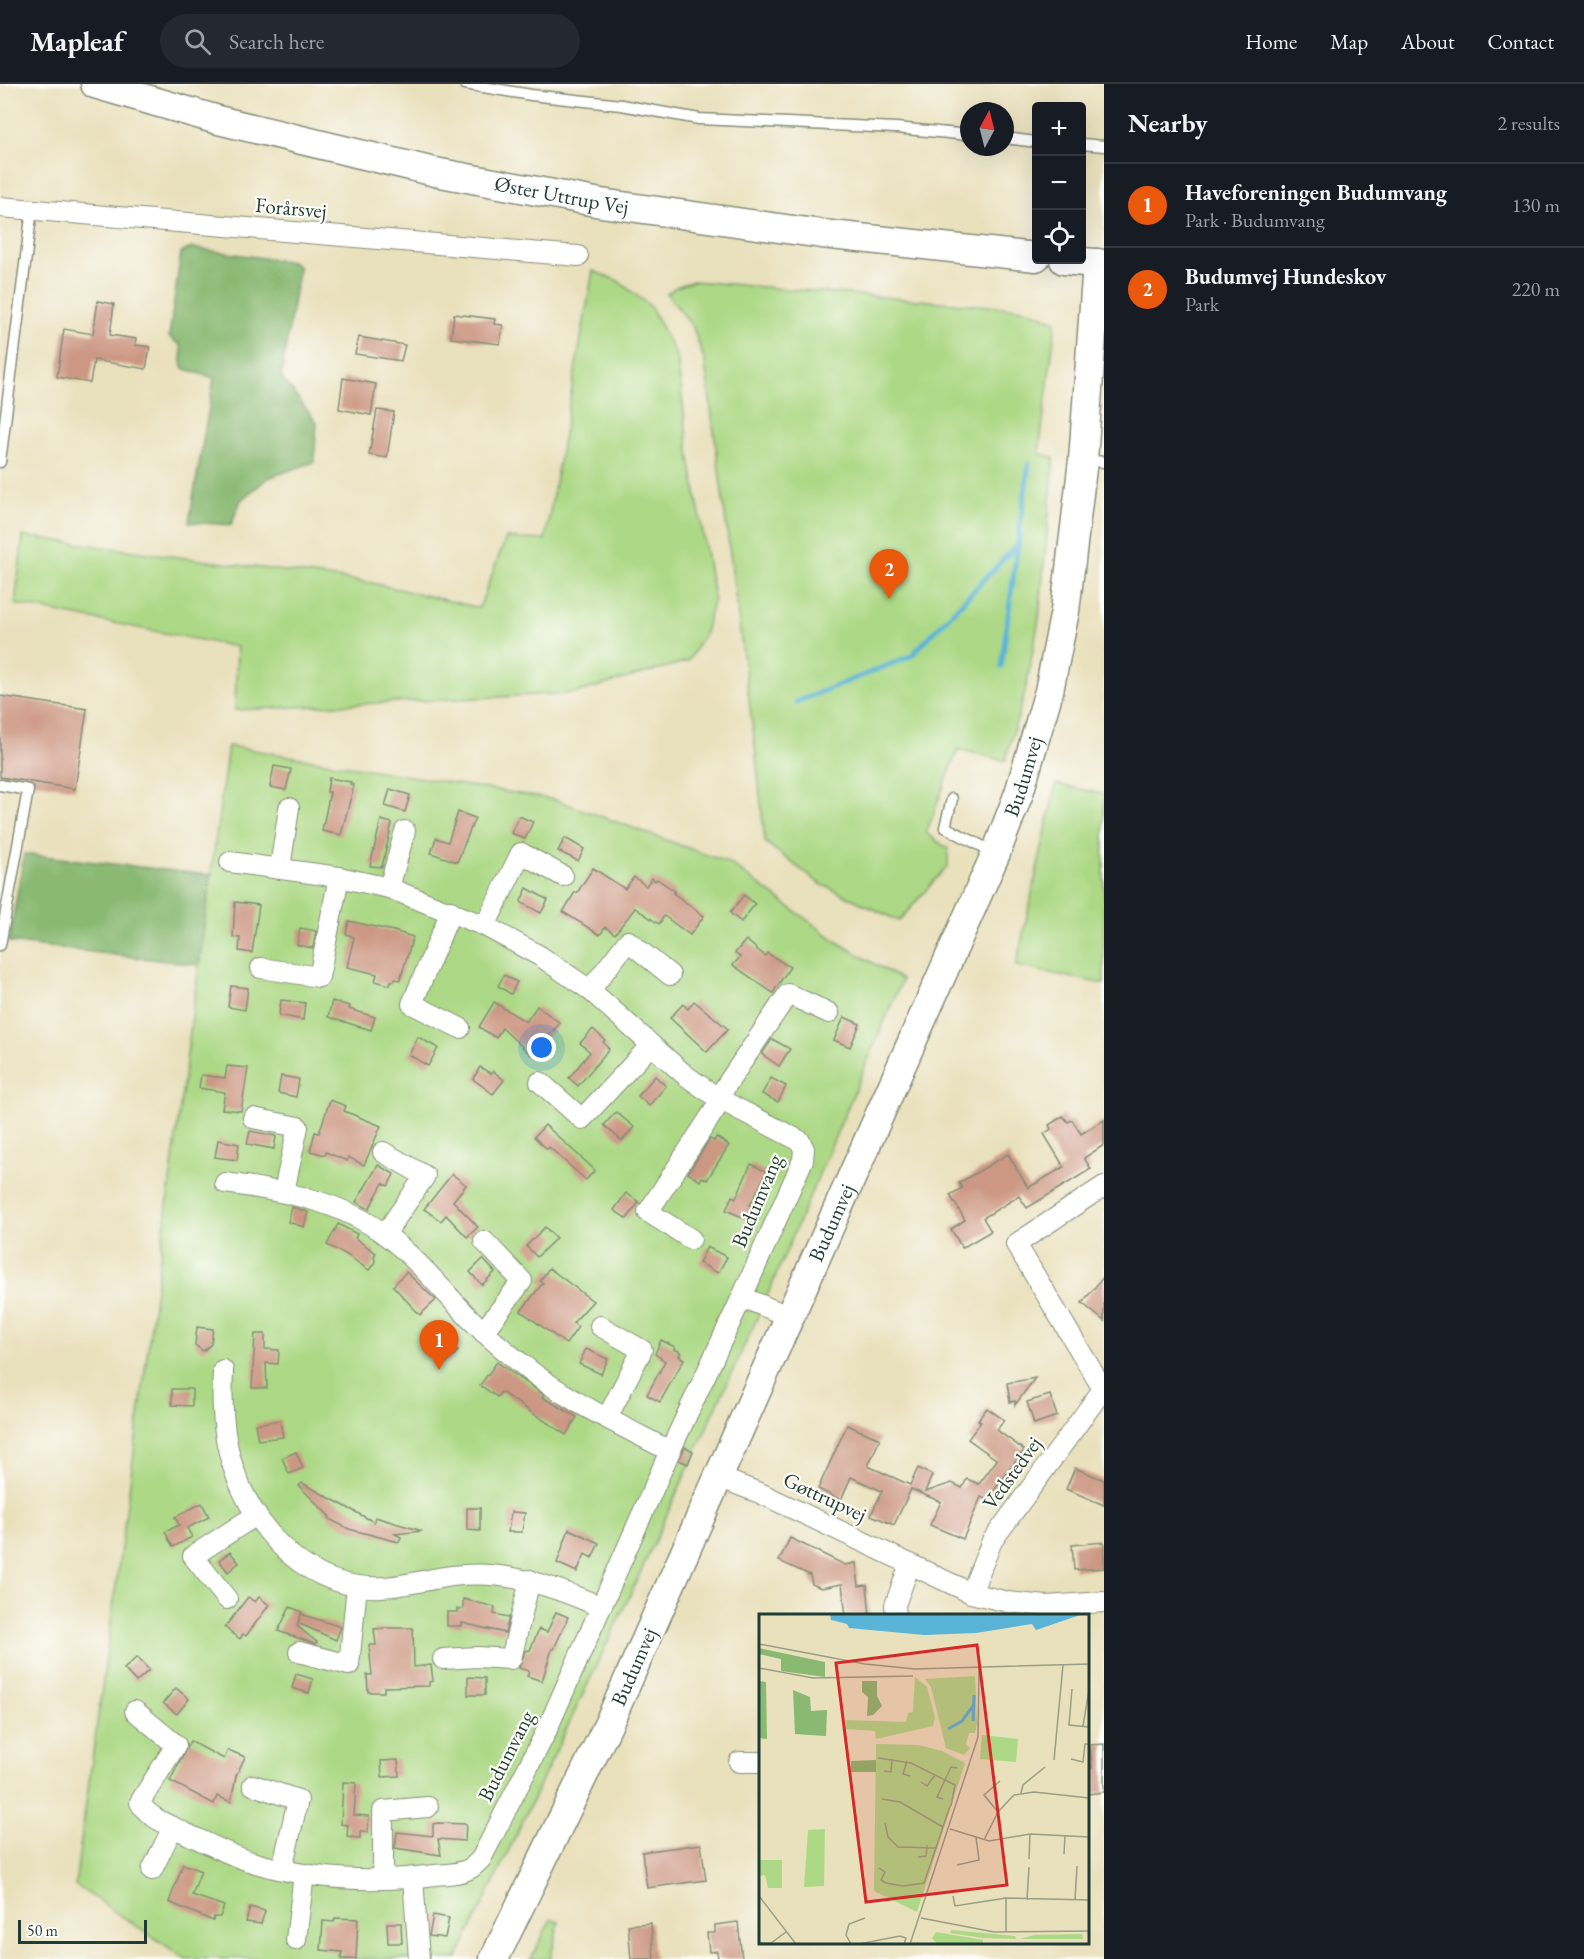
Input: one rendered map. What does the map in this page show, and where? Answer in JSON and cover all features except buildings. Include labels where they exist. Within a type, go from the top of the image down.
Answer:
[{"type":"street","name":"Øster Uttrup Vej","points":[[95,84],[218,120],[435,172],[601,203],[822,234],[1032,256]]},
{"type":"street","name":"Forårsvej","points":[[0,207],[579,256]]},
{"type":"street","points":[[1086,262],[1101,263]]},
{"type":"street","name":"Budumvej","points":[[494,1959],[608,1725],[996,853],[1019,793],[1049,690],[1094,461],[1097,293],[1101,263]]},
{"type":"street","points":[[280,868],[289,808]]},
{"type":"street","points":[[388,888],[405,831]]},
{"type":"street","points":[[485,926],[521,853],[563,876]]},
{"type":"street","name":"Budumvang","points":[[135,1711],[176,1745],[140,1802],[143,1809],[173,1827],[252,1862],[304,1874],[345,1879],[383,1879],[413,1878],[470,1869],[481,1859],[545,1734],[670,1451],[742,1297],[802,1160],[804,1149],[800,1141],[792,1135],[719,1099],[686,1075],[590,990],[540,956],[485,926],[452,911],[388,888],[339,877],[230,861]]},
{"type":"street","points":[[261,968],[319,977],[339,877]]},
{"type":"street","points":[[452,911],[412,1004],[460,1028]]},
{"type":"street","points":[[590,990],[628,941],[670,975]]},
{"type":"street","points":[[692,1239],[648,1212],[716,1108],[725,1087],[788,994],[829,1013]]},
{"type":"street","points":[[540,1082],[582,1119],[651,1045]]},
{"type":"street","points":[[253,1118],[297,1127],[284,1191]]},
{"type":"street","points":[[383,1152],[425,1176],[385,1234]]},
{"type":"street","points":[[225,1183],[284,1191],[321,1202],[385,1234],[433,1278],[483,1332],[520,1364],[607,1418],[670,1451]]},
{"type":"street","name":"Vedstedvej","points":[[971,1593],[993,1541],[1104,1388],[1016,1244],[1104,1185]]},
{"type":"street","points":[[483,1332],[522,1281],[484,1241]]},
{"type":"street","points":[[742,1297],[790,1317]]},
{"type":"street","points":[[600,1326],[642,1350],[607,1418]]},
{"type":"street","points":[[223,1370],[222,1400],[225,1438],[236,1478],[256,1515],[278,1544],[302,1564],[333,1580],[357,1586],[377,1587],[453,1576],[490,1575],[530,1580],[601,1606]]},
{"type":"street","name":"Gøttrupvej","points":[[718,1477],[762,1494],[971,1593],[1047,1611],[1104,1602]]},
{"type":"street","points":[[227,1599],[193,1556],[256,1515]]},
{"type":"street","points":[[896,1614],[895,1605],[910,1564]]},
{"type":"street","points":[[443,1659],[477,1657],[511,1659],[530,1580]]},
{"type":"street","points":[[299,1652],[349,1665],[357,1586]]},
{"type":"street","points":[[738,1762],[759,1762]]},
{"type":"street","points":[[253,1785],[298,1800],[282,1869]]},
{"type":"street","points":[[383,1879],[383,1811],[428,1807]]},
{"type":"street","points":[[152,1870],[173,1827]]},
{"type":"street","points":[[296,1940],[304,1874]]},
{"type":"street","points":[[413,1878],[419,1959]]},
{"type":"lane","points":[[465,84],[531,95],[632,106],[699,119],[896,128],[960,134]]},
{"type":"lane","points":[[1014,139],[1032,141]]},
{"type":"lane","points":[[1086,144],[1104,146]]},
{"type":"lane","points":[[0,462],[32,210]]},
{"type":"lane","points":[[0,785],[28,790],[0,945]]},
{"type":"lane","points":[[952,799],[945,827],[996,853]]},
{"type":"green space","points":[[192,248],[292,262],[299,267],[281,377],[317,423],[314,462],[268,478],[241,500],[231,525],[189,522],[214,378],[182,368],[181,346],[169,337],[181,252]]},
{"type":"green space","points":[[593,271],[618,281],[650,306],[677,357],[689,453],[714,598],[705,633],[688,661],[575,693],[235,710],[237,647],[15,604],[23,536],[372,583],[479,608],[506,538],[545,540]]},
{"type":"green space","points":[[693,281],[1024,309],[1056,321],[1039,453],[1054,458],[1039,619],[1025,692],[1005,761],[958,749],[926,833],[948,849],[948,865],[899,921],[819,883],[765,842],[755,746],[705,362],[693,327],[667,294],[676,287]]},
{"type":"green space","points":[[228,746],[556,800],[729,863],[839,943],[902,980],[768,1294],[631,1593],[457,1959],[186,1959],[75,1885]]},
{"type":"green space","points":[[1056,784],[1104,794],[1104,984],[1016,966]]},
{"type":"green space","points":[[24,854],[211,875],[199,965],[9,942]]},
{"type":"green space","points":[[551,1919],[559,1921],[550,1959],[531,1959]]},
{"type":"waterway","points":[[1001,667],[1029,463]]},
{"type":"waterway","points":[[796,702],[911,656],[1018,544]]},
{"type":"place","name":"Budumvej Hundeskov","points":[[889,599]]},
{"type":"place","name":"Haveforeningen Budumvang","points":[[439,1370]]}]
